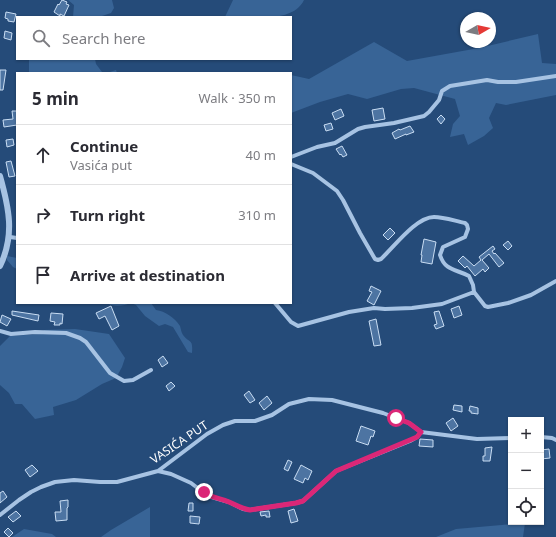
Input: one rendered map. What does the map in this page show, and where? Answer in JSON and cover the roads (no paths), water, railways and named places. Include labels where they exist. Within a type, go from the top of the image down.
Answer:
[{"type":"street","points":[[292,157],[335,143],[365,126],[394,123],[424,116],[439,100],[442,91],[450,86],[487,80],[498,82],[516,82],[556,76]]},
{"type":"street","points":[[292,164],[313,173],[337,192],[343,200],[375,259],[382,259],[414,226],[422,220],[434,217],[465,223],[468,225],[465,237],[443,247],[440,255],[444,265],[448,268],[469,276],[474,292],[485,306],[488,307],[508,303],[531,295],[556,281]]},
{"type":"street","points":[[0,176],[6,199],[10,237],[6,255],[0,266]]},
{"type":"street","points":[[10,237],[16,238]]},
{"type":"street","points":[[276,304],[291,322],[298,326],[349,312],[374,308],[412,308],[442,304],[474,292]]},
{"type":"street","points":[[0,331],[11,334],[35,332],[66,334],[80,338],[86,342],[110,373],[124,381],[133,380],[151,370]]},
{"type":"street","name":"VASIĆA PUT","points":[[0,515],[32,492],[54,482],[74,480],[117,482],[158,471],[207,434],[223,425],[235,421],[255,421],[272,415],[289,404],[309,399],[332,400],[383,413],[409,423],[421,432],[477,439],[508,438]]},
{"type":"street","points":[[158,471],[191,483],[208,496],[229,502],[243,509],[250,510],[265,508],[303,501],[336,471],[417,437],[421,432]]},
{"type":"street","points":[[544,437],[556,440]]}]
